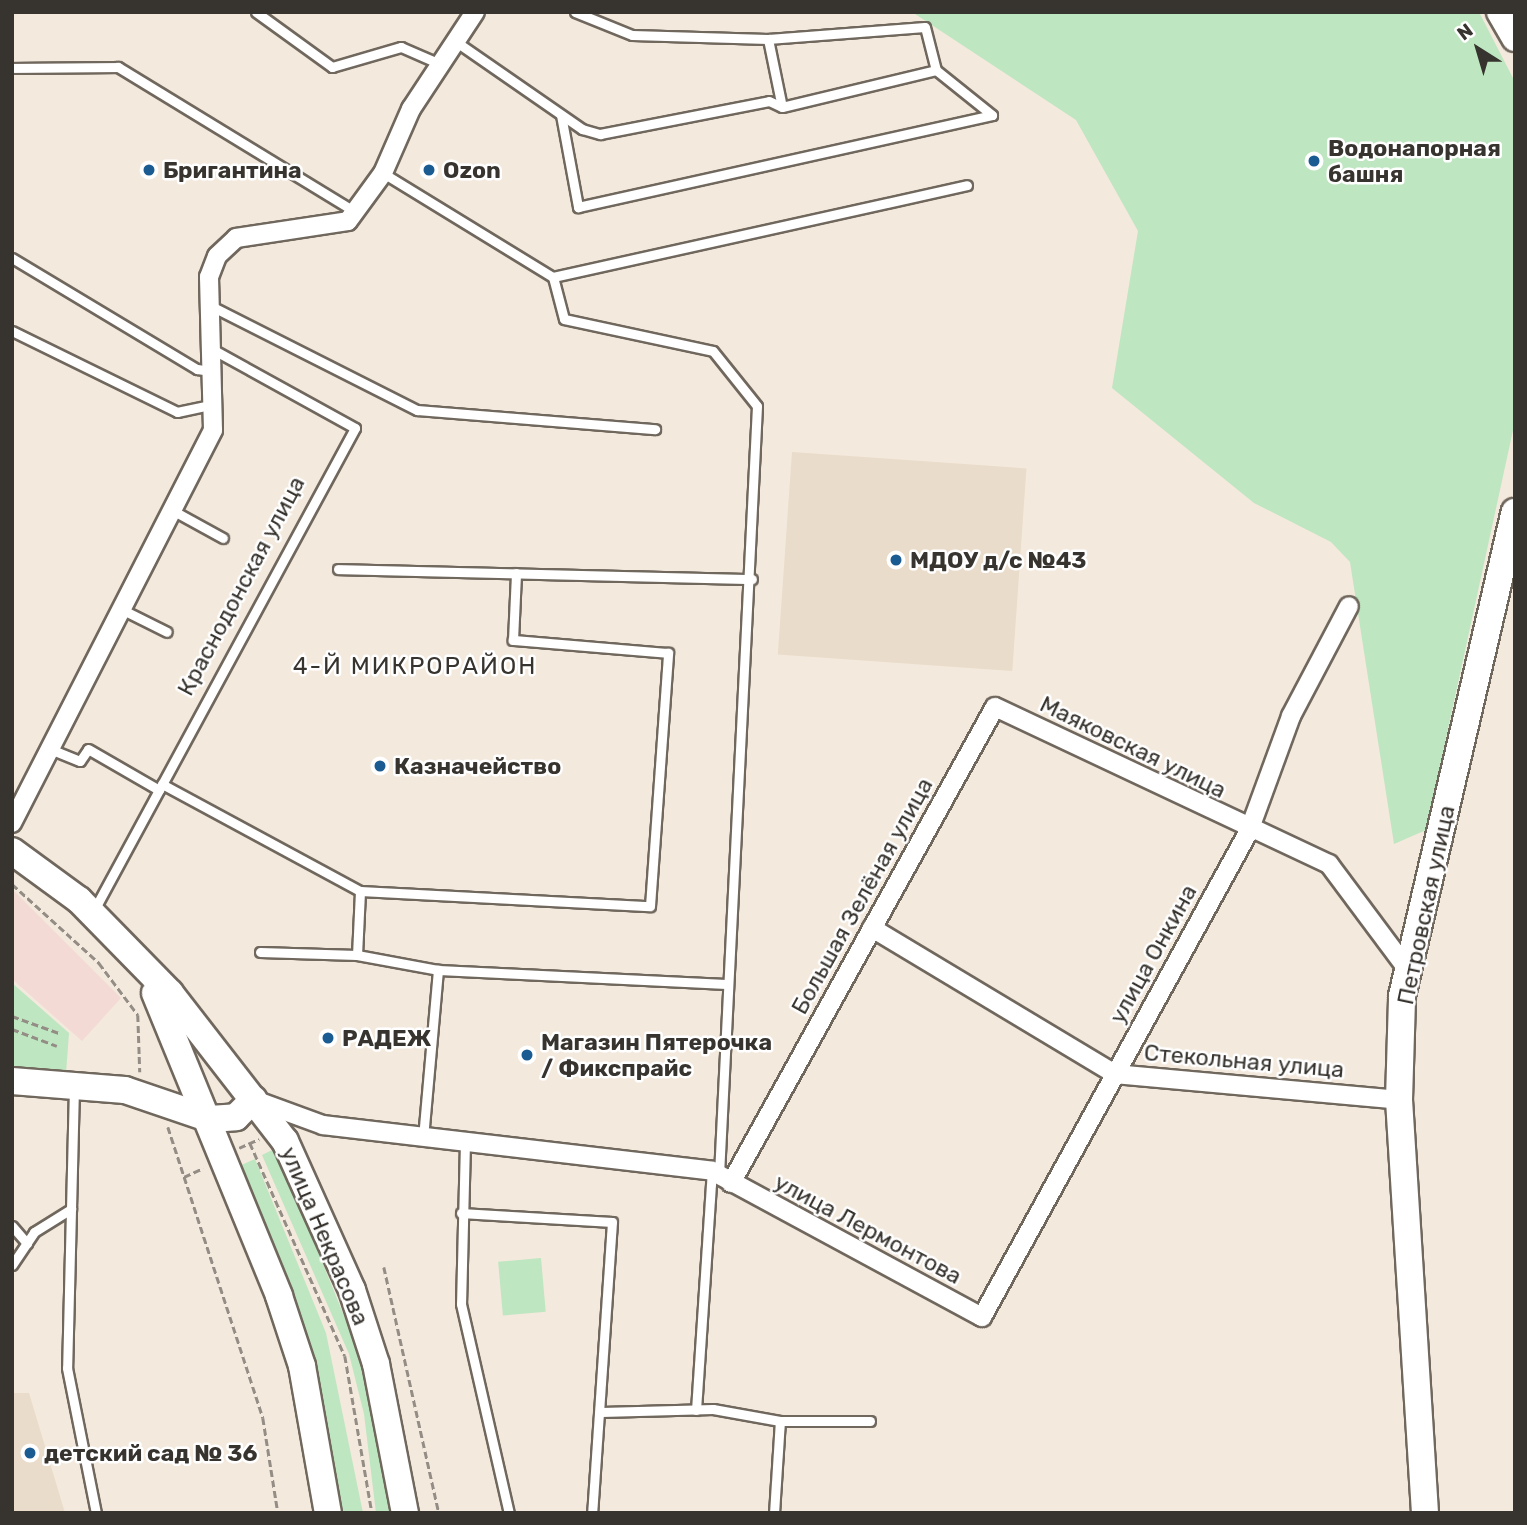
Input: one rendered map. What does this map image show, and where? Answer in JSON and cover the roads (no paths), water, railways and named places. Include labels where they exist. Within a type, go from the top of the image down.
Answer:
[{"type":"street","points":[[12,824],[213,430],[209,305],[217,256],[236,238],[336,227],[356,213],[383,173],[440,64],[475,12]]},
{"type":"street","points":[[1500,12],[1515,38]]},
{"type":"street","name":"Петровская улица","points":[[1425,1513],[1399,1100],[1408,970],[1515,512]]},
{"type":"street","name":"улица Онкина","points":[[982,1317],[1249,831],[1292,716],[1349,606]]},
{"type":"street","name":"Маяковская улица","points":[[995,706],[1249,831],[1329,864],[1408,970]]},
{"type":"street","name":"Большая Зелёная улица","points":[[721,1177],[872,928],[995,706]]},
{"type":"street","name":"улица Некрасова","points":[[12,851],[92,915],[224,1056],[280,1132],[315,1202],[376,1364],[405,1513]]},
{"type":"street","name":"Стекольная улица","points":[[872,928],[1115,1074],[1399,1100]]},
{"type":"street","name":"улица Некрасова","points":[[139,965],[191,1073],[222,1156],[246,1205],[302,1366],[328,1513]]},
{"type":"street","points":[[12,1081],[74,1086],[144,1084],[191,1073],[224,1056]]},
{"type":"street","points":[[144,1084],[210,1119],[236,1117],[254,1099],[286,1117],[721,1177]]},
{"type":"street","name":"улица Лермонтова","points":[[721,1177],[982,1317]]},
{"type":"lane","points":[[256,12],[332,66],[401,47],[440,64]]},
{"type":"lane","points":[[561,115],[578,207],[992,115],[936,70],[925,27],[768,39],[632,35],[575,12]]},
{"type":"lane","points":[[768,39],[782,107]]},
{"type":"lane","points":[[455,41],[561,115],[600,134],[769,101],[782,107],[936,70]]},
{"type":"lane","points":[[12,68],[118,67],[356,213]]},
{"type":"lane","points":[[383,173],[553,277],[967,185]]},
{"type":"lane","points":[[12,258],[197,369],[211,371]]},
{"type":"lane","points":[[553,277],[564,320],[713,351],[757,406],[752,579],[741,643],[721,1177],[695,1410]]},
{"type":"lane","points":[[209,305],[417,410],[655,429]]},
{"type":"lane","points":[[12,331],[177,412],[214,404]]},
{"type":"lane","name":"Краснодонская улица","points":[[92,915],[355,428],[209,348]]},
{"type":"lane","points":[[172,510],[223,538]]},
{"type":"lane","points":[[338,569],[752,579]]},
{"type":"lane","points":[[50,749],[80,761],[88,749],[360,891],[650,906],[668,653],[513,640],[516,573]]},
{"type":"lane","points":[[121,609],[167,632]]},
{"type":"lane","points":[[357,956],[360,891]]},
{"type":"lane","points":[[260,952],[357,956],[438,970],[727,984]]},
{"type":"lane","points":[[423,1138],[438,970]]},
{"type":"lane","points":[[74,1086],[67,1368],[96,1513]]},
{"type":"lane","points":[[464,1142],[461,1304],[509,1513]]},
{"type":"lane","points":[[12,1265],[27,1243],[71,1209]]},
{"type":"lane","points":[[461,1213],[612,1222],[592,1513]]},
{"type":"lane","points":[[12,1226],[27,1243]]},
{"type":"lane","points":[[601,1412],[695,1410],[780,1421],[870,1421]]},
{"type":"lane","points":[[774,1513],[780,1421]]},
{"type":"place","name":"Водонапорная башня","points":[[1314,161]]},
{"type":"place","name":"Бригантина","points":[[149,170]]},
{"type":"place","name":"Ozon","points":[[429,170]]},
{"type":"place","name":"МДОУ д/с №43","points":[[896,560]]},
{"type":"place","name":"Казначейство","points":[[380,766]]},
{"type":"place","name":"РАДЕЖ","points":[[328,1038]]},
{"type":"place","name":"Магазин Пятерочка / Фикспрайс","points":[[527,1055]]},
{"type":"place","name":"детский сад № 36","points":[[30,1453]]},
{"type":"district","name":"4-Й МИКРОРАЙОН","points":[[415,667]]}]
